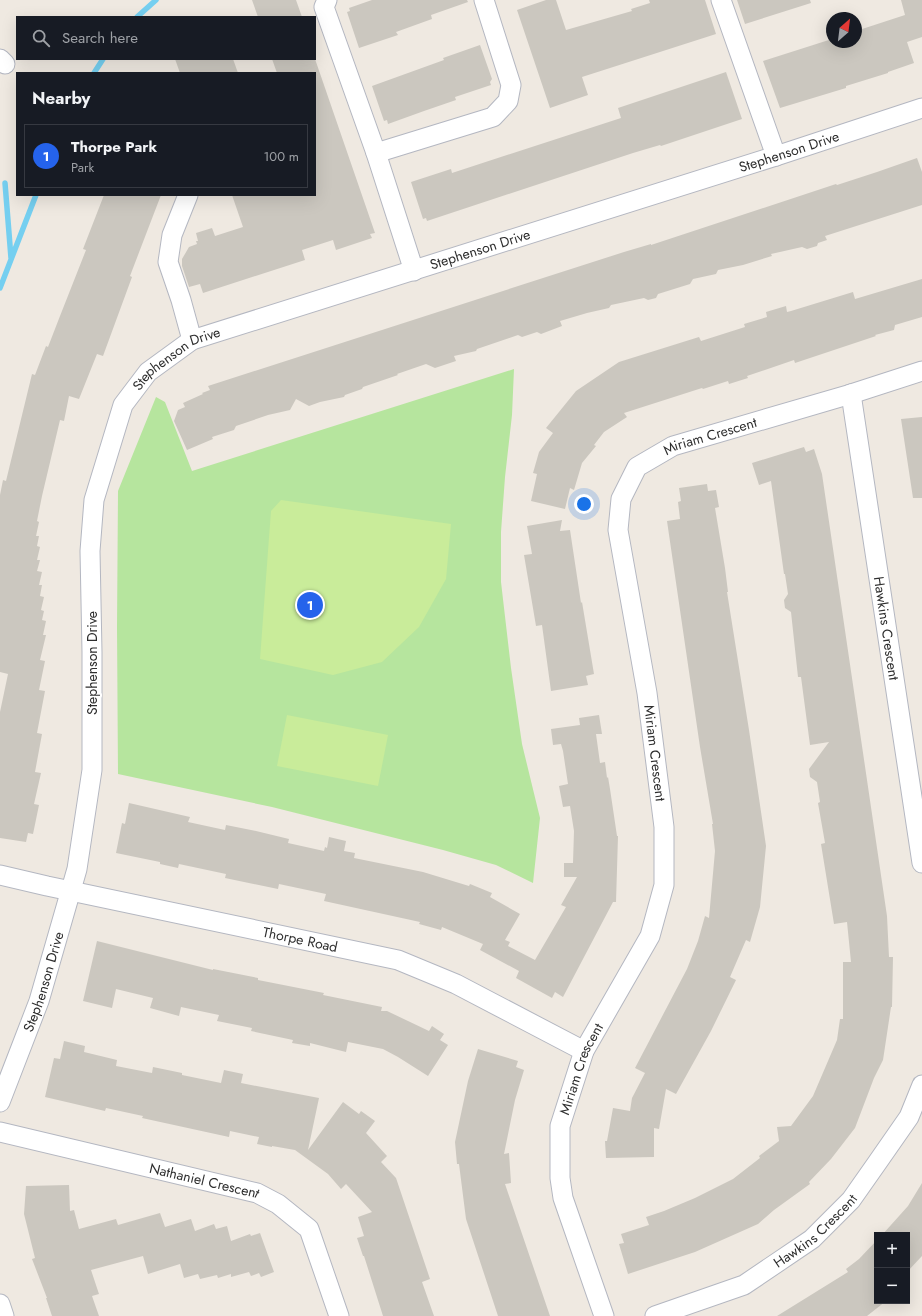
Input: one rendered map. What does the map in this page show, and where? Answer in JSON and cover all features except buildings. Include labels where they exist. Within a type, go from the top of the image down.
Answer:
[{"type":"street","points":[[327,0],[324,7],[376,153],[414,271]]},
{"type":"street","points":[[376,153],[493,117],[508,101],[510,85],[484,0]]},
{"type":"street","points":[[720,0],[776,156]]},
{"type":"street","name":"Stephenson Drive","points":[[0,1102],[39,1002],[77,869],[92,770],[90,551],[94,500],[123,405],[148,372],[192,340],[776,156],[922,108]]},
{"type":"street","points":[[188,196],[172,235],[168,262],[181,300],[192,340]]},
{"type":"street","name":"Miriam Crescent","points":[[604,1316],[563,1198],[560,1178],[560,1126],[584,1051],[650,936],[664,885],[664,827],[647,693],[618,530],[621,499],[637,467],[672,446],[851,394],[922,371]]},
{"type":"street","name":"Hawkins Crescent","points":[[851,394],[922,863]]},
{"type":"street","name":"Thorpe Road","points":[[0,875],[398,960],[456,984],[584,1051]]},
{"type":"street","name":"Hawkins Crescent","points":[[655,1316],[744,1285],[812,1239],[851,1200],[864,1182],[909,1116],[922,1085]]},
{"type":"street","name":"Nathaniel Crescent","points":[[0,1132],[257,1192],[278,1204],[309,1229],[339,1316]]},
{"type":"street","points":[[0,1304],[4,1316]]},
{"type":"green space","points":[[514,369],[512,415],[501,532],[501,582],[522,744],[540,818],[533,883],[496,865],[443,850],[272,807],[118,774],[118,491],[156,397],[165,402],[192,471]]},
{"type":"green space","points":[[281,500],[451,524],[446,579],[419,627],[382,662],[333,675],[260,659],[271,511]]},
{"type":"green space","points":[[287,715],[388,735],[378,786],[277,766]]},
{"type":"waterway","points":[[138,16],[156,0]]},
{"type":"waterway","points":[[95,72],[102,60]]},
{"type":"waterway","points":[[5,183],[11,258]]},
{"type":"waterway","points":[[0,288],[36,196]]},
{"type":"place","name":"Thorpe Park","points":[[310,605]]}]
